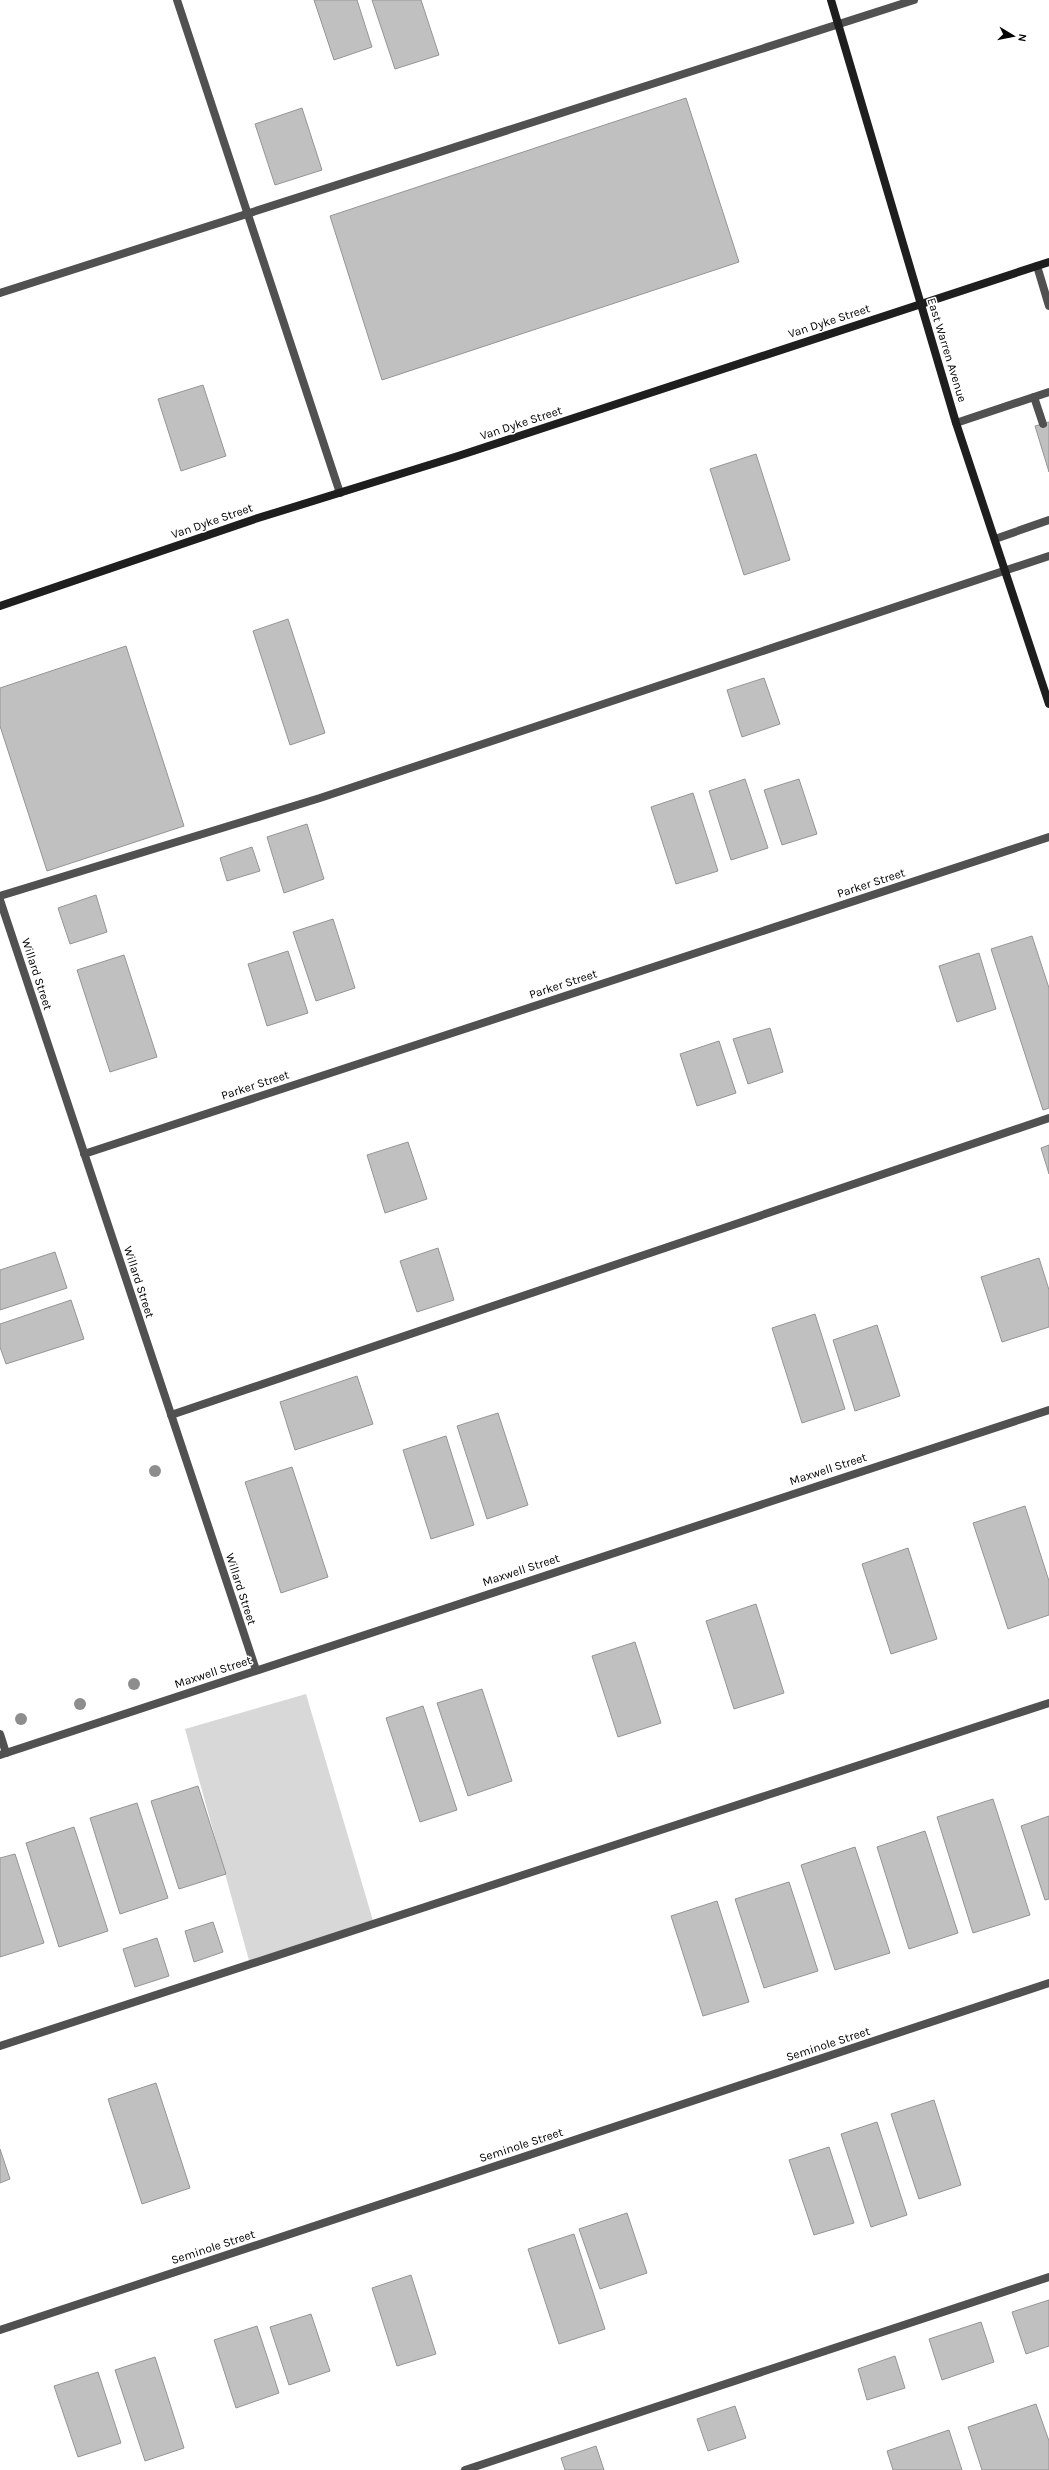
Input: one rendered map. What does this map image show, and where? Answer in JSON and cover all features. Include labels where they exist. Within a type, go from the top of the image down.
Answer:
[{"type":"main road","name":"East Warren Avenue","points":[[831,0],[956,423],[1049,704]]},
{"type":"main road","name":"Van Dyke Street","points":[[0,606],[340,493],[458,456],[1049,262]]},
{"type":"street","points":[[177,0],[340,493]]},
{"type":"street","points":[[0,293],[914,0]]},
{"type":"street","points":[[1037,266],[1049,306]]},
{"type":"street","points":[[956,423],[1049,392]]},
{"type":"street","points":[[1034,397],[1043,424]]},
{"type":"street","points":[[995,539],[1049,520]]},
{"type":"street","points":[[0,896],[320,798],[1049,556]]},
{"type":"street","name":"Parker Street","points":[[84,1154],[1049,837]]},
{"type":"street","name":"Willard Street","points":[[0,900],[256,1670]]},
{"type":"street","points":[[171,1415],[1049,1118]]},
{"type":"street","name":"Maxwell Street","points":[[3,1754],[1049,1410]]},
{"type":"street","points":[[0,2046],[1049,1702]]},
{"type":"street","points":[[0,1734],[3,1754]]},
{"type":"street","name":"Seminole Street","points":[[0,2330],[1049,1983]]},
{"type":"street","points":[[464,2470],[1049,2277]]},
{"type":"shaded area","points":[[306,1694],[374,1924],[250,1964],[185,1729]]},
{"type":"building","points":[[314,0],[357,0],[372,47],[334,60]]},
{"type":"building","points":[[372,0],[421,0],[439,55],[395,69]]},
{"type":"building","points":[[686,98],[739,262],[382,380],[330,216]]},
{"type":"building","points":[[302,108],[322,170],[275,185],[255,124]]},
{"type":"building","points":[[203,385],[226,456],[181,471],[158,399]]},
{"type":"building","points":[[1049,422],[1049,472],[1035,426]]},
{"type":"building","points":[[756,454],[790,560],[744,575],[710,469]]},
{"type":"building","points":[[288,619],[325,733],[290,745],[253,631]]},
{"type":"building","points":[[126,646],[184,826],[47,871],[0,726],[0,688]]},
{"type":"building","points":[[764,678],[780,724],[742,737],[727,690]]},
{"type":"building","points":[[745,779],[768,848],[731,860],[709,791]]},
{"type":"building","points":[[799,779],[817,834],[782,845],[764,790]]},
{"type":"building","points":[[693,793],[718,871],[676,884],[651,807]]},
{"type":"building","points":[[307,824],[324,879],[284,893],[267,837]]},
{"type":"building","points":[[252,847],[260,871],[227,881],[220,858]]},
{"type":"building","points":[[96,895],[107,932],[70,944],[58,908]]},
{"type":"building","points":[[333,919],[355,988],[316,1001],[293,932]]},
{"type":"building","points":[[1032,936],[1049,988],[1049,1108],[1043,1110],[991,949]]},
{"type":"building","points":[[288,951],[308,1013],[267,1026],[248,964]]},
{"type":"building","points":[[979,953],[996,1009],[957,1022],[939,966]]},
{"type":"building","points":[[124,955],[157,1057],[110,1072],[77,970]]},
{"type":"building","points":[[770,1028],[783,1072],[748,1084],[733,1039]]},
{"type":"building","points":[[719,1041],[736,1093],[697,1106],[680,1054]]},
{"type":"building","points":[[408,1142],[427,1199],[385,1213],[367,1155]]},
{"type":"building","points":[[1049,1145],[1049,1174],[1041,1148]]},
{"type":"building","points":[[438,1248],[454,1300],[417,1312],[400,1261]]},
{"type":"building","points":[[55,1252],[67,1288],[0,1310],[0,1270]]},
{"type":"building","points":[[1039,1258],[1049,1290],[1049,1327],[1002,1342],[981,1277]]},
{"type":"building","points":[[71,1300],[84,1339],[6,1364],[0,1347],[0,1324]]},
{"type":"building","points":[[815,1314],[845,1409],[802,1423],[772,1328]]},
{"type":"building","points":[[877,1325],[900,1396],[855,1411],[833,1340]]},
{"type":"building","points":[[357,1376],[373,1424],[295,1450],[280,1402]]},
{"type":"building","points":[[498,1413],[528,1505],[487,1519],[457,1426]]},
{"type":"building","points":[[446,1436],[474,1525],[431,1539],[403,1450]]},
{"type":"building","points":[[292,1467],[328,1577],[281,1593],[245,1482]]},
{"type":"building","points":[[1025,1506],[1049,1581],[1049,1615],[1008,1629],[973,1523]]},
{"type":"building","points":[[908,1548],[937,1639],[891,1654],[862,1564]]},
{"type":"building","points":[[756,1604],[784,1693],[734,1709],[706,1621]]},
{"type":"building","points":[[635,1642],[661,1723],[618,1737],[592,1656]]},
{"type":"building","points":[[482,1689],[512,1781],[468,1796],[437,1703]]},
{"type":"building","points":[[423,1706],[457,1810],[420,1822],[386,1718]]},
{"type":"building","points":[[198,1786],[226,1874],[179,1889],[151,1801]]},
{"type":"building","points":[[993,1799],[1030,1915],[973,1933],[937,1817]]},
{"type":"building","points":[[137,1803],[168,1898],[120,1914],[90,1818]]},
{"type":"building","points":[[1049,1816],[1049,1899],[1045,1900],[1021,1826]]},
{"type":"building","points":[[74,1827],[108,1931],[59,1947],[26,1843]]},
{"type":"building","points":[[925,1831],[958,1933],[909,1949],[877,1847]]},
{"type":"building","points":[[855,1847],[890,1953],[835,1970],[801,1865]]},
{"type":"building","points":[[15,1854],[44,1943],[0,1957],[0,1858]]},
{"type":"building","points":[[789,1882],[818,1971],[764,1988],[735,1899]]},
{"type":"building","points":[[717,1901],[749,2002],[703,2016],[671,1916]]},
{"type":"building","points":[[213,1922],[223,1952],[194,1962],[185,1931]]},
{"type":"building","points":[[157,1938],[169,1976],[135,1987],[123,1949]]},
{"type":"building","points":[[156,2083],[190,2188],[142,2204],[108,2099]]},
{"type":"building","points":[[934,2100],[961,2185],[919,2199],[891,2114]]},
{"type":"building","points":[[877,2122],[907,2215],[871,2227],[841,2134]]},
{"type":"building","points":[[829,2147],[854,2223],[814,2235],[789,2160]]},
{"type":"building","points":[[0,2149],[10,2179],[0,2183]]},
{"type":"building","points":[[627,2213],[647,2273],[600,2289],[579,2229]]},
{"type":"building","points":[[574,2234],[605,2329],[559,2344],[528,2249]]},
{"type":"building","points":[[411,2275],[436,2354],[397,2366],[372,2288]]},
{"type":"building","points":[[1049,2300],[1049,2346],[1026,2354],[1012,2312]]},
{"type":"building","points":[[311,2314],[330,2371],[289,2385],[270,2327]]},
{"type":"building","points":[[981,2322],[994,2362],[942,2380],[929,2339]]},
{"type":"building","points":[[257,2326],[279,2393],[236,2408],[214,2340]]},
{"type":"building","points":[[895,2356],[905,2388],[867,2400],[858,2369]]},
{"type":"building","points":[[155,2357],[184,2448],[145,2461],[115,2370]]},
{"type":"building","points":[[98,2372],[121,2443],[78,2457],[54,2386]]},
{"type":"building","points":[[1036,2404],[1049,2441],[1049,2470],[982,2470],[968,2427]]},
{"type":"building","points":[[735,2406],[746,2438],[708,2451],[697,2419]]},
{"type":"building","points":[[949,2430],[962,2470],[893,2470],[887,2451]]},
{"type":"building","points":[[596,2446],[604,2470],[565,2470],[561,2458]]}]
